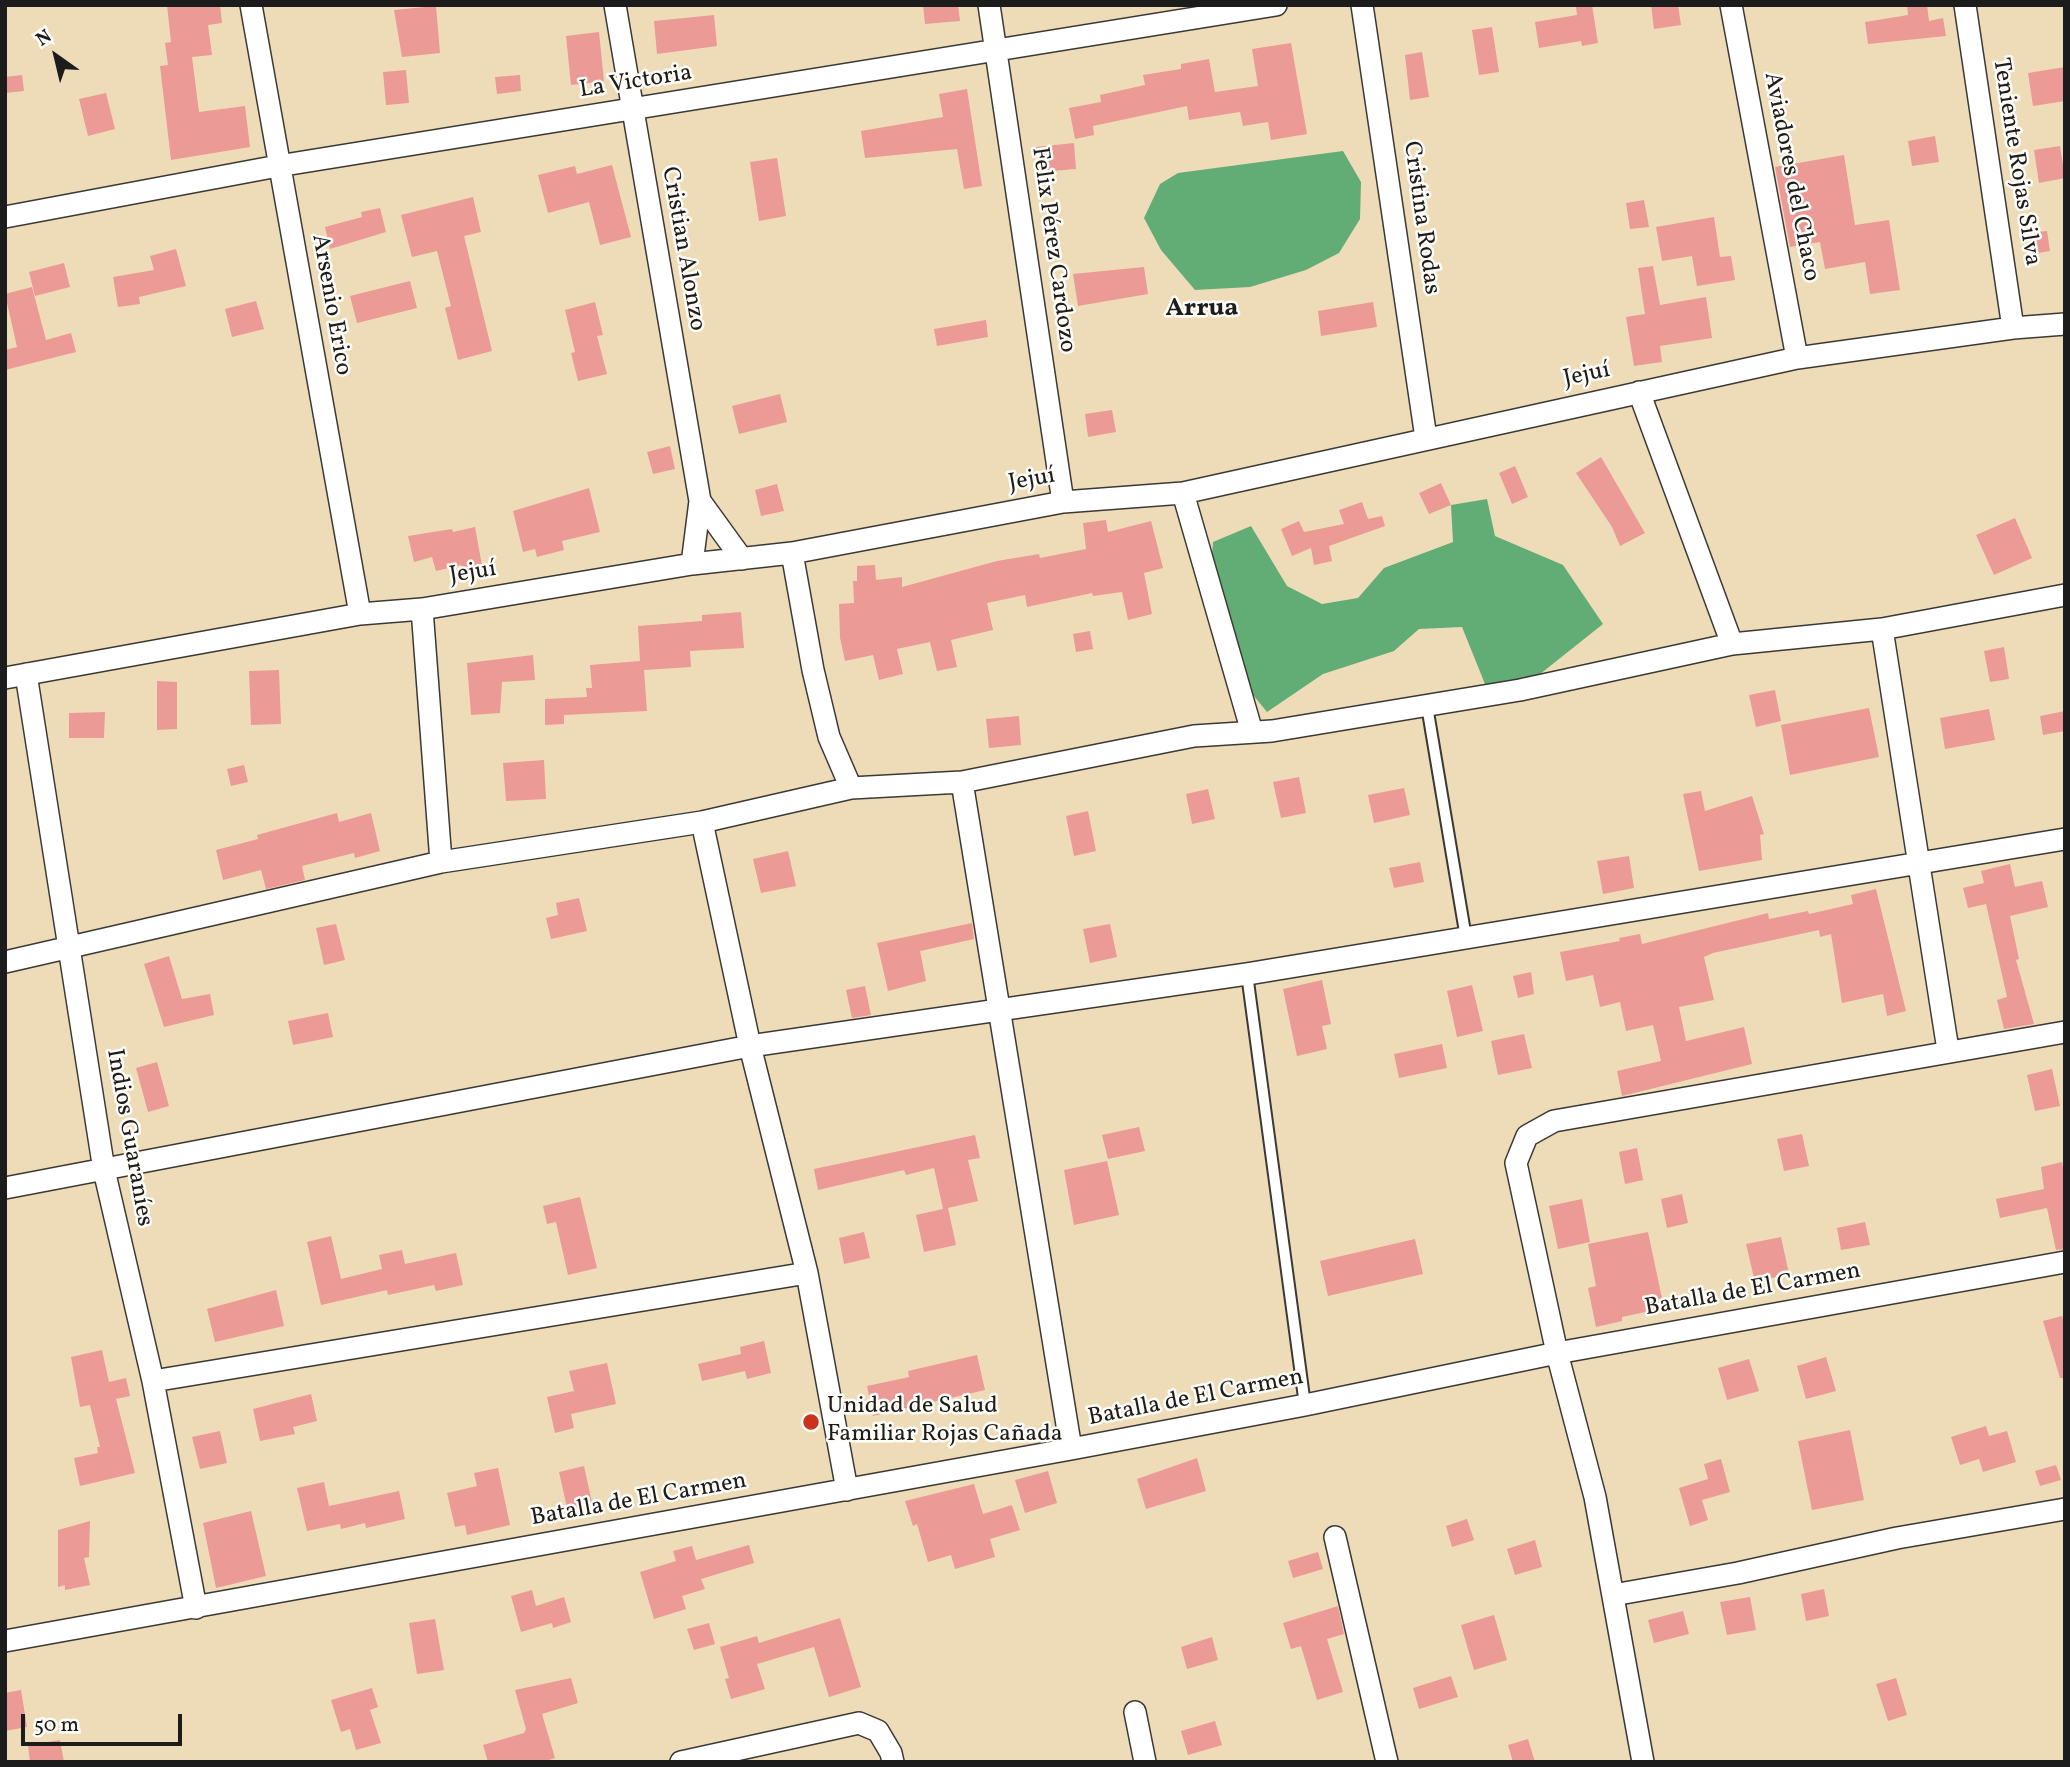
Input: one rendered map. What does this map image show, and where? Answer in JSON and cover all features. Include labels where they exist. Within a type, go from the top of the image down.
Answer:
[{"type":"street","name":"Arsenio Erico","points":[[251,5],[360,614]]},
{"type":"street","name":"Cristian Alonzo","points":[[615,5],[631,111],[700,501],[692,564]]},
{"type":"street","name":"Felix Pérez Cardozo","points":[[989,5],[1063,502]]},
{"type":"street","name":"La Victoria","points":[[5,218],[278,166],[631,111],[996,48],[1276,5]]},
{"type":"street","name":"Cristina Rodas","points":[[1362,5],[1426,438]]},
{"type":"street","name":"Aviadores del Chaco","points":[[1731,5],[1797,358]]},
{"type":"street","name":"Teniente Rojas Silva","points":[[1965,5],[2013,328]]},
{"type":"street","name":"Jejuí","points":[[5,678],[360,614],[422,609],[692,564],[792,553],[1063,502],[1183,493],[1797,358],[2013,328],[2065,324]]},
{"type":"street","points":[[1639,392],[1732,644]]},
{"type":"street","points":[[1183,493],[1252,732]]},
{"type":"street","name":"Cristian Alonzo","points":[[700,501],[742,559]]},
{"type":"street","points":[[792,553],[813,670],[829,737],[851,788]]},
{"type":"street","points":[[5,962],[441,862],[702,822],[851,788],[962,782],[1194,736],[1252,732],[1520,690],[1732,644],[1882,629],[2065,595]]},
{"type":"street","points":[[422,609],[441,862]]},
{"type":"street","points":[[1882,629],[1948,1050]]},
{"type":"street","name":"Indios Guaraníes","points":[[26,674],[104,1170],[152,1381],[196,1608]]},
{"type":"street","points":[[962,782],[1071,1449]]},
{"type":"street","points":[[702,822],[750,1046],[807,1273],[847,1490]]},
{"type":"street","points":[[5,1188],[750,1046],[1247,974],[2065,839]]},
{"type":"street","points":[[1643,1762],[1595,1497],[1557,1353],[1516,1163],[1527,1136],[1554,1121],[1948,1050],[2065,1032]]},
{"type":"street","name":"Batalla de El Carmen","points":[[5,1641],[1071,1449],[1305,1405],[1557,1353],[2065,1262]]},
{"type":"street","points":[[152,1381],[807,1273]]},
{"type":"street","points":[[1613,1595],[1738,1573],[1964,1525],[2065,1508]]},
{"type":"street","points":[[1335,1537],[1387,1762]]},
{"type":"street","points":[[1135,1712],[1144,1762]]},
{"type":"street","points":[[681,1762],[859,1723],[878,1731],[893,1762]]},
{"type":"lane","points":[[1427,706],[1466,938]]},
{"type":"lane","points":[[1247,974],[1305,1405]]},
{"type":"green space","points":[[1343,151],[1361,182],[1360,219],[1339,253],[1306,270],[1250,287],[1195,290],[1161,250],[1144,218],[1160,184],[1178,173]]},
{"type":"green space","points":[[1487,499],[1495,536],[1563,565],[1603,624],[1520,690],[1487,689],[1462,627],[1419,629],[1394,651],[1323,674],[1267,712],[1245,685],[1210,581],[1213,542],[1251,526],[1287,586],[1322,604],[1358,598],[1384,568],[1453,542],[1451,505]]},
{"type":"building","points":[[167,5],[220,5],[222,23],[208,25],[212,55],[192,57],[199,112],[245,106],[250,147],[171,160],[160,66],[168,65],[165,43],[171,42]]},
{"type":"building","points":[[923,5],[958,5],[960,21],[925,24]]},
{"type":"building","points":[[1592,5],[1598,43],[1582,46],[1581,41],[1539,48],[1535,22],[1577,15],[1576,7]]},
{"type":"building","points":[[1651,5],[1678,5],[1681,25],[1654,29]]},
{"type":"building","points":[[1907,5],[1927,5],[1929,21],[1943,18],[1946,36],[1868,44],[1865,22],[1908,15]]},
{"type":"building","points":[[436,6],[440,53],[402,57],[394,10]]},
{"type":"building","points":[[714,15],[717,46],[657,54],[654,21]]},
{"type":"building","points":[[1492,27],[1499,72],[1479,75],[1472,30]]},
{"type":"building","points":[[599,32],[604,81],[571,85],[566,36]]},
{"type":"building","points":[[1291,43],[1307,134],[1271,140],[1268,122],[1243,126],[1240,112],[1189,120],[1187,106],[1093,126],[1094,135],[1075,139],[1069,108],[1101,102],[1100,95],[1145,85],[1143,75],[1181,69],[1181,64],[1209,59],[1215,92],[1258,86],[1252,49]]},
{"type":"building","points":[[1422,52],[1429,97],[1410,100],[1405,55]]},
{"type":"building","points":[[2065,67],[2065,101],[2033,106],[2028,73]]},
{"type":"building","points":[[406,70],[409,103],[386,105],[383,72]]},
{"type":"building","points":[[22,75],[24,91],[5,93],[5,77]]},
{"type":"building","points":[[520,75],[521,91],[497,94],[495,77]]},
{"type":"building","points":[[967,89],[982,186],[964,189],[957,149],[865,158],[861,131],[943,117],[939,94]]},
{"type":"building","points":[[106,93],[115,129],[88,136],[79,99]]},
{"type":"building","points":[[1935,136],[1939,162],[1912,166],[1908,141]]},
{"type":"building","points":[[1074,143],[1076,169],[1039,172],[1036,147]]},
{"type":"building","points":[[2060,146],[2065,178],[2039,183],[2034,150]]},
{"type":"building","points":[[1844,155],[1855,225],[1889,220],[1900,290],[1870,294],[1865,262],[1825,269],[1820,242],[1790,247],[1775,167]]},
{"type":"building","points":[[777,158],[786,216],[759,221],[750,162]]},
{"type":"building","points":[[612,165],[631,237],[600,245],[589,202],[548,213],[538,175],[575,166],[577,174]]},
{"type":"building","points":[[473,197],[481,232],[464,236],[492,351],[458,360],[445,308],[451,306],[437,251],[412,257],[401,215]]},
{"type":"building","points":[[1644,200],[1649,227],[1630,229],[1626,203]]},
{"type":"building","points":[[380,208],[386,232],[330,249],[325,227],[362,217],[361,212]]},
{"type":"building","points":[[1714,217],[1720,257],[1731,256],[1735,280],[1697,286],[1692,256],[1662,261],[1656,227]]},
{"type":"building","points":[[2047,231],[2050,251],[2033,254],[2029,233]]},
{"type":"building","points":[[176,249],[186,286],[139,297],[140,304],[118,307],[113,277],[154,270],[150,256]]},
{"type":"building","points":[[64,263],[70,287],[35,296],[29,272]]},
{"type":"building","points":[[1653,266],[1660,305],[1706,297],[1712,338],[1660,346],[1662,362],[1634,366],[1626,317],[1645,314],[1638,268]]},
{"type":"building","points":[[1144,267],[1148,294],[1078,306],[1073,274]]},
{"type":"building","points":[[410,281],[417,308],[357,323],[350,296]]},
{"type":"building","points":[[32,287],[46,340],[71,333],[76,352],[5,370],[5,350],[17,347],[5,294]]},
{"type":"building","points":[[256,301],[264,329],[232,337],[225,309]]},
{"type":"building","points":[[595,302],[603,335],[597,336],[607,374],[578,381],[571,353],[575,352],[565,310]]},
{"type":"building","points":[[1373,302],[1377,327],[1321,336],[1318,311]]},
{"type":"building","points":[[986,320],[988,337],[937,346],[934,329]]},
{"type":"building","points":[[780,394],[787,422],[739,434],[732,406]]},
{"type":"building","points":[[1112,410],[1116,432],[1088,437],[1085,414]]},
{"type":"building","points":[[670,446],[675,469],[653,474],[647,452]]},
{"type":"building","points":[[1601,457],[1645,533],[1620,546],[1612,527],[1576,473]]},
{"type":"building","points":[[1515,466],[1528,497],[1512,504],[1499,473]]},
{"type":"building","points":[[1441,483],[1451,505],[1429,514],[1419,493]]},
{"type":"building","points":[[777,484],[784,511],[761,516],[755,490]]},
{"type":"building","points":[[589,488],[600,532],[562,541],[564,550],[537,557],[535,549],[523,552],[513,511]]},
{"type":"building","points":[[1362,502],[1368,519],[1382,516],[1385,526],[1329,546],[1332,561],[1314,565],[1311,548],[1292,556],[1281,529],[1299,521],[1304,532],[1344,524],[1339,510]]},
{"type":"building","points":[[2015,518],[2032,558],[1994,575],[1976,535]]},
{"type":"building","points":[[1106,520],[1108,532],[1151,521],[1163,568],[1144,573],[1152,614],[1128,620],[1122,592],[1093,596],[1092,593],[1027,607],[1025,595],[987,603],[993,630],[951,640],[957,667],[937,671],[930,642],[897,649],[903,674],[879,680],[873,655],[845,661],[840,638],[839,604],[854,603],[853,581],[857,581],[857,566],[875,565],[876,580],[902,577],[902,587],[997,561],[1039,554],[1040,558],[1086,549],[1083,523]]},
{"type":"building","points":[[475,527],[483,571],[464,576],[461,565],[436,571],[432,557],[414,562],[408,536]]},
{"type":"building","points":[[741,612],[744,648],[690,651],[691,667],[644,670],[647,711],[564,715],[564,724],[545,725],[545,699],[587,697],[586,688],[592,688],[590,665],[640,661],[638,626],[702,621],[702,615]]},
{"type":"building","points":[[1090,631],[1093,649],[1076,652],[1073,634]]},
{"type":"building","points":[[2004,647],[2009,679],[1990,682],[1984,651]]},
{"type":"building","points":[[533,655],[535,680],[502,682],[500,713],[471,715],[467,663]]},
{"type":"building","points":[[279,670],[281,724],[251,725],[249,671]]},
{"type":"building","points":[[157,681],[177,682],[177,729],[157,730]]},
{"type":"building","points":[[1775,690],[1781,721],[1756,727],[1749,695]]},
{"type":"building","points":[[1869,708],[1879,757],[1790,775],[1781,725]]},
{"type":"building","points":[[1989,709],[1995,740],[1945,749],[1940,718]]},
{"type":"building","points":[[2065,711],[2065,731],[2043,735],[2040,716]]},
{"type":"building","points":[[105,712],[104,738],[69,738],[69,713]]},
{"type":"building","points":[[1019,716],[1021,745],[989,748],[986,719]]},
{"type":"building","points":[[544,760],[546,799],[506,801],[503,763]]},
{"type":"building","points":[[244,765],[248,782],[231,786],[227,769]]},
{"type":"building","points":[[1299,777],[1306,813],[1281,818],[1273,782]]},
{"type":"building","points":[[1404,788],[1410,815],[1374,823],[1368,795]]},
{"type":"building","points":[[1208,789],[1215,819],[1192,824],[1186,794]]},
{"type":"building","points":[[1701,791],[1705,811],[1752,796],[1764,834],[1760,835],[1762,860],[1699,871],[1683,794]]},
{"type":"building","points":[[1088,811],[1096,851],[1074,856],[1066,816]]},
{"type":"building","points":[[337,813],[339,822],[371,813],[380,851],[355,858],[354,853],[302,866],[305,880],[266,889],[261,870],[223,880],[216,850],[258,839],[257,835]]},
{"type":"building","points":[[788,851],[796,886],[761,893],[753,859]]},
{"type":"building","points":[[1629,856],[1634,888],[1603,894],[1597,861]]},
{"type":"building","points":[[1420,862],[1424,882],[1394,888],[1389,868]]},
{"type":"building","points":[[2010,864],[2015,887],[2042,881],[2048,907],[2010,916],[2019,959],[2016,960],[2034,1024],[2004,1029],[1997,1000],[2007,997],[1986,904],[1968,908],[1963,888],[1984,883],[1981,871]]},
{"type":"building","points":[[1876,889],[1906,1011],[1887,1016],[1883,994],[1842,1003],[1831,934],[1820,937],[1819,930],[1713,953],[1704,957],[1714,1000],[1679,1007],[1686,1041],[1744,1027],[1752,1064],[1622,1096],[1617,1071],[1661,1061],[1653,1025],[1626,1031],[1620,1002],[1600,1007],[1593,975],[1566,981],[1560,952],[1620,941],[1619,938],[1640,934],[1642,944],[1768,913],[1769,919],[1808,911],[1809,914],[1853,904],[1851,895]]},
{"type":"building","points":[[579,898],[587,931],[551,939],[546,918],[558,915],[556,903]]},
{"type":"building","points":[[972,923],[974,939],[920,951],[926,981],[888,991],[877,943]]},
{"type":"building","points":[[336,924],[345,960],[324,965],[316,928]]},
{"type":"building","points":[[1110,924],[1117,957],[1090,963],[1083,929]]},
{"type":"building","points":[[169,956],[182,999],[210,994],[214,1015],[164,1027],[144,964]]},
{"type":"building","points":[[1531,972],[1534,994],[1518,998],[1513,976]]},
{"type":"building","points":[[1322,980],[1331,1024],[1322,1026],[1327,1049],[1297,1056],[1283,989]]},
{"type":"building","points":[[1472,985],[1483,1031],[1457,1037],[1447,991]]},
{"type":"building","points":[[865,986],[871,1015],[852,1018],[846,990]]},
{"type":"building","points":[[328,1013],[333,1037],[293,1045],[288,1021]]},
{"type":"building","points":[[1524,1034],[1532,1068],[1498,1075],[1491,1041]]},
{"type":"building","points":[[1442,1044],[1447,1068],[1399,1078],[1394,1054]]},
{"type":"building","points":[[157,1062],[169,1106],[148,1112],[136,1068]]},
{"type":"building","points":[[2052,1069],[2060,1106],[2035,1111],[2027,1075]]},
{"type":"building","points":[[1139,1127],[1145,1151],[1108,1159],[1102,1135]]},
{"type":"building","points":[[1802,1134],[1809,1166],[1784,1171],[1777,1139]]},
{"type":"building","points":[[975,1135],[980,1158],[968,1160],[978,1201],[948,1208],[956,1245],[924,1252],[916,1215],[943,1209],[934,1168],[906,1175],[904,1170],[818,1190],[814,1169]]},
{"type":"building","points":[[1637,1148],[1643,1180],[1625,1184],[1619,1152]]},
{"type":"building","points":[[1107,1161],[1119,1215],[1074,1225],[1064,1170]]},
{"type":"building","points":[[2062,1162],[2065,1178],[2065,1249],[2056,1250],[2047,1208],[2000,1218],[1996,1199],[2044,1189],[2041,1167]]},
{"type":"building","points":[[1682,1194],[1688,1223],[1667,1228],[1661,1199]]},
{"type":"building","points":[[580,1197],[597,1268],[568,1275],[556,1222],[547,1224],[543,1206]]},
{"type":"building","points":[[1582,1199],[1590,1242],[1558,1249],[1549,1206]]},
{"type":"building","points":[[1865,1222],[1870,1245],[1841,1250],[1837,1228]]},
{"type":"building","points":[[864,1232],[870,1258],[844,1264],[839,1238]]},
{"type":"building","points":[[1648,1232],[1664,1308],[1622,1317],[1622,1321],[1596,1327],[1588,1288],[1596,1286],[1588,1244]]},
{"type":"building","points":[[331,1236],[341,1279],[382,1269],[379,1255],[402,1250],[405,1264],[456,1253],[463,1285],[436,1291],[434,1285],[388,1295],[387,1290],[321,1305],[307,1242]]},
{"type":"building","points":[[1781,1237],[1789,1274],[1755,1282],[1746,1244]]},
{"type":"building","points":[[1415,1239],[1423,1274],[1328,1296],[1320,1261]]},
{"type":"building","points":[[276,1290],[284,1326],[215,1342],[207,1309]]},
{"type":"building","points":[[2062,1316],[2065,1326],[2065,1378],[2060,1378],[2043,1321]]},
{"type":"building","points":[[764,1341],[771,1373],[747,1379],[745,1371],[702,1381],[698,1364],[741,1354],[740,1347]]},
{"type":"building","points":[[102,1350],[109,1382],[126,1378],[130,1396],[116,1399],[135,1473],[80,1486],[74,1458],[98,1453],[97,1447],[100,1447],[90,1405],[80,1407],[71,1357]]},
{"type":"building","points":[[977,1355],[985,1390],[873,1416],[867,1386],[909,1377],[908,1371]]},
{"type":"building","points":[[1826,1357],[1836,1391],[1806,1399],[1797,1366]]},
{"type":"building","points":[[1749,1359],[1759,1391],[1727,1400],[1718,1368]]},
{"type":"building","points":[[607,1363],[616,1404],[571,1414],[574,1428],[555,1433],[547,1397],[574,1391],[569,1371]]},
{"type":"building","points":[[311,1394],[317,1421],[293,1427],[295,1434],[260,1441],[253,1409]]},
{"type":"building","points":[[1986,1426],[1989,1436],[2007,1431],[2016,1462],[1983,1472],[1979,1459],[1960,1465],[1951,1437]]},
{"type":"building","points":[[1850,1430],[1864,1500],[1812,1510],[1798,1441]]},
{"type":"building","points":[[220,1431],[227,1463],[200,1469],[192,1437]]},
{"type":"building","points":[[1197,1458],[1206,1491],[1146,1509],[1137,1479]]},
{"type":"building","points":[[1721,1459],[1730,1492],[1702,1500],[1708,1520],[1690,1526],[1679,1488],[1708,1479],[1704,1464]]},
{"type":"building","points":[[2056,1465],[2061,1480],[2040,1486],[2035,1471]]},
{"type":"building","points":[[584,1466],[593,1507],[568,1512],[559,1472]]},
{"type":"building","points":[[498,1468],[510,1525],[467,1535],[465,1525],[455,1527],[447,1493],[477,1486],[474,1473]]},
{"type":"building","points":[[1048,1471],[1057,1503],[1025,1513],[1015,1480]]},
{"type":"building","points":[[324,1482],[329,1506],[399,1491],[405,1519],[366,1528],[365,1523],[341,1529],[340,1524],[307,1531],[297,1488]]},
{"type":"building","points":[[974,1484],[983,1514],[1012,1505],[1020,1530],[990,1539],[995,1557],[955,1569],[951,1555],[928,1562],[917,1524],[913,1526],[905,1501]]},
{"type":"building","points":[[251,1511],[266,1576],[216,1588],[203,1523]]},
{"type":"building","points":[[1467,1519],[1474,1540],[1452,1547],[1446,1526]]},
{"type":"building","points":[[90,1521],[89,1557],[84,1558],[90,1585],[65,1590],[65,1585],[58,1587],[58,1530]]},
{"type":"building","points":[[1535,1540],[1542,1567],[1515,1575],[1507,1549]]},
{"type":"building","points":[[749,1545],[754,1563],[701,1579],[705,1589],[682,1596],[686,1609],[654,1619],[640,1572],[676,1561],[673,1551],[692,1546],[696,1560]]},
{"type":"building","points":[[1318,1552],[1323,1569],[1293,1578],[1288,1561]]},
{"type":"building","points":[[1824,1589],[1829,1616],[1806,1621],[1801,1594]]},
{"type":"building","points":[[532,1590],[536,1606],[564,1597],[571,1622],[553,1628],[552,1623],[521,1632],[511,1596]]},
{"type":"building","points":[[1750,1597],[1756,1630],[1727,1635],[1720,1602]]},
{"type":"building","points":[[1338,1606],[1344,1634],[1327,1639],[1343,1692],[1317,1700],[1301,1646],[1291,1649],[1283,1623]]},
{"type":"building","points":[[1683,1611],[1689,1634],[1654,1643],[1648,1620]]},
{"type":"building","points":[[1494,1615],[1507,1660],[1474,1670],[1461,1625]]},
{"type":"building","points":[[840,1618],[861,1687],[829,1697],[814,1647],[757,1664],[765,1689],[731,1699],[725,1679],[729,1678],[720,1647],[757,1636],[759,1643]]},
{"type":"building","points":[[435,1619],[444,1670],[417,1674],[409,1623]]},
{"type":"building","points":[[709,1623],[715,1644],[694,1650],[687,1629]]},
{"type":"building","points":[[1212,1637],[1218,1660],[1187,1669],[1181,1647]]},
{"type":"building","points":[[1451,1676],[1458,1697],[1419,1709],[1413,1688]]},
{"type":"building","points":[[571,1678],[578,1703],[542,1714],[555,1758],[543,1762],[488,1762],[483,1745],[524,1733],[526,1729],[515,1690]]},
{"type":"building","points":[[1896,1678],[1907,1715],[1888,1721],[1876,1684]]},
{"type":"building","points":[[372,1688],[378,1707],[370,1710],[381,1743],[356,1750],[350,1729],[341,1732],[331,1700]]},
{"type":"building","points":[[21,1690],[27,1727],[5,1731],[5,1693]]},
{"type":"building","points":[[1215,1721],[1222,1745],[1188,1755],[1181,1731]]},
{"type":"building","points":[[1528,1739],[1535,1762],[1513,1762],[1508,1745]]},
{"type":"building","points":[[60,1740],[64,1762],[30,1762],[28,1745]]},
{"type":"place","name":"Unidad de Salud Familiar Rojas Cañada","points":[[811,1422]]},
{"type":"district","name":"Arrua","points":[[1202,310]]}]
